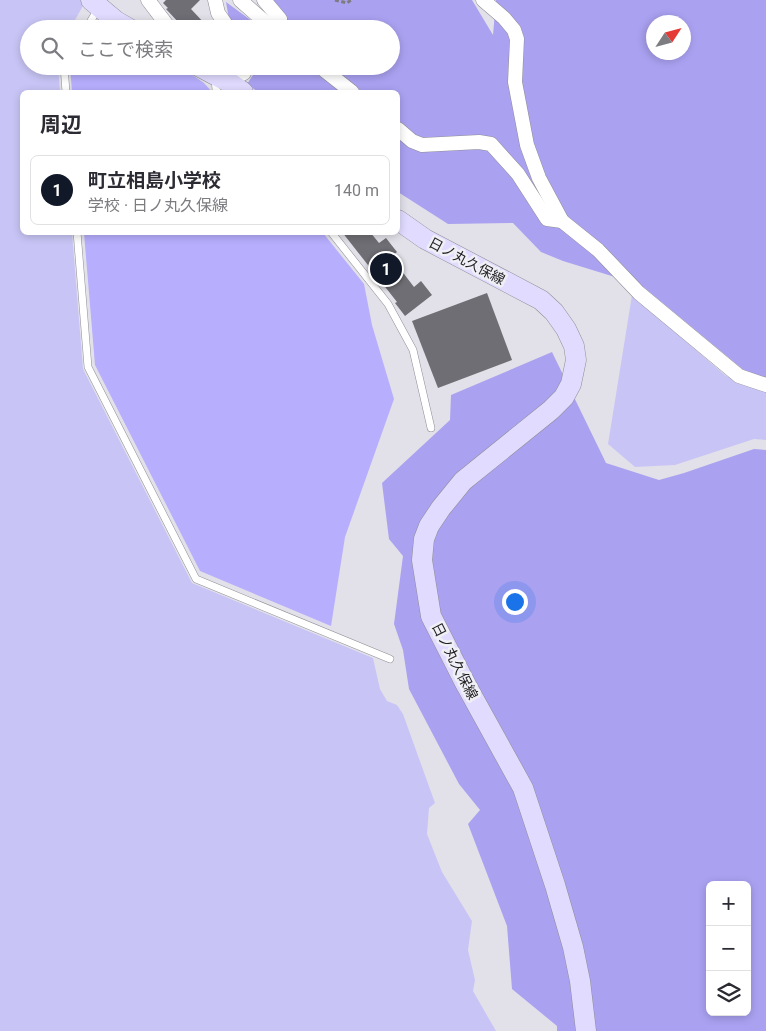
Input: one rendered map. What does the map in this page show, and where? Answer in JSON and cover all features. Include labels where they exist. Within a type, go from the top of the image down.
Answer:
[{"type":"main road","points":[[95,4],[115,20]]},
{"type":"main road","points":[[213,75],[240,90]]},
{"type":"main road","name":"日ノ丸久保線","points":[[400,221],[425,239],[541,300],[554,312],[566,329],[574,346],[576,360],[574,375],[564,397],[551,410],[463,482],[441,508],[429,526],[424,539],[422,560],[431,616],[465,683],[523,788],[555,885],[572,947],[580,981],[586,1031]]},
{"type":"street","points":[[148,0],[163,20]]},
{"type":"street","points":[[215,0],[218,13],[223,20]]},
{"type":"street","points":[[240,0],[263,20]]},
{"type":"street","points":[[264,0],[280,20]]},
{"type":"street","points":[[483,0],[504,18],[514,30],[517,39],[515,82],[527,145],[539,178],[562,221],[598,250],[639,293],[739,376],[766,385]]},
{"type":"street","points":[[213,75],[240,75]]},
{"type":"street","points":[[330,75],[349,90]]},
{"type":"street","points":[[400,131],[412,141],[422,145],[479,142],[492,144],[518,174],[547,219],[562,221]]},
{"type":"lane","points":[[89,20],[95,4]]},
{"type":"lane","points":[[65,75],[66,90]]},
{"type":"lane","points":[[77,235],[88,367],[196,579],[390,659]]},
{"type":"lane","points":[[333,235],[388,304],[413,350],[431,428]]},
{"type":"path","points":[[335,0],[347,3],[351,0]]},
{"type":"shaded area","points":[[271,0],[472,0],[493,35],[496,0],[766,0],[766,378],[746,372],[641,285],[563,261],[541,252],[513,223],[448,224],[400,193],[400,90],[255,90],[247,84],[253,75],[400,75],[400,20],[286,20]]},
{"type":"shaded area","points":[[226,2],[251,20],[230,20]]},
{"type":"shaded area","points":[[71,75],[192,75],[210,90],[72,90]]},
{"type":"shaded area","points":[[84,235],[325,235],[364,284],[372,325],[394,399],[345,537],[331,626],[200,571],[95,365]]},
{"type":"shaded area","points":[[552,352],[606,463],[659,480],[754,449],[766,450],[766,1031],[557,1031],[557,1026],[512,989],[507,926],[468,824],[480,810],[459,784],[409,689],[403,650],[394,624],[403,556],[389,539],[382,483],[450,420],[451,395]]},
{"type":"water","points":[[0,0],[81,0],[84,4],[75,20],[20,20],[20,75],[59,75],[60,90],[20,90],[20,235],[72,235],[83,369],[192,583],[373,658],[380,689],[387,701],[397,705],[403,714],[435,803],[429,808],[427,834],[442,872],[472,921],[468,950],[475,980],[473,991],[496,1031],[0,1031]]},
{"type":"water","points":[[632,295],[726,376],[766,390],[766,440],[754,439],[675,465],[635,467],[608,444]]},
{"type":"building","points":[[166,0],[200,0],[191,9],[201,20],[176,20],[163,3]]},
{"type":"building","points":[[344,235],[372,235],[379,243],[386,238],[397,252],[391,257],[414,287],[421,281],[432,295],[405,316],[395,303],[397,302]]},
{"type":"building","points":[[487,293],[512,360],[438,388],[412,321]]},
{"type":"place","name":"町立相島小学校","points":[[386,269]]}]
